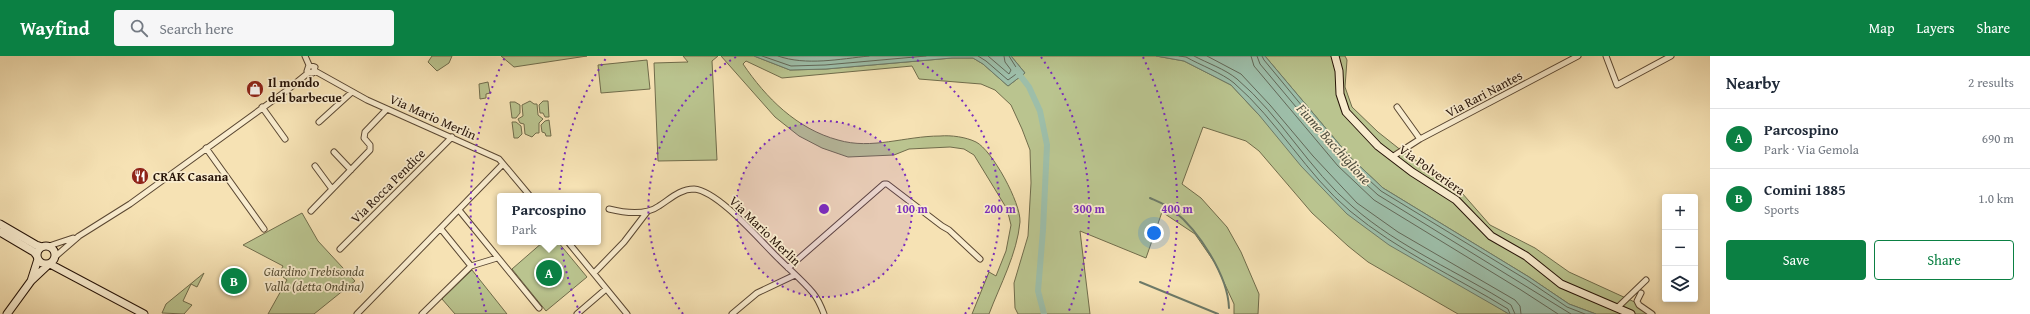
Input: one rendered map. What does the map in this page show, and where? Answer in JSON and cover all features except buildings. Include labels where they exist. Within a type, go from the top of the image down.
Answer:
[{"type":"street","points":[[305,56],[309,66],[307,70],[308,73]]},
{"type":"street","name":"Via Polveriera","points":[[1335,56],[1339,70],[1340,94],[1346,112],[1362,131],[1392,157],[1456,200],[1491,236],[1526,256],[1561,284],[1618,307],[1631,314]]},
{"type":"street","name":"Via Rari Nantes","points":[[1392,157],[1420,140],[1578,56]]},
{"type":"street","points":[[1606,56],[1617,85],[1672,56]]},
{"type":"street","points":[[7,314],[30,281],[79,236],[130,204],[286,91],[308,73],[312,74],[315,71],[315,67],[309,66]]},
{"type":"street","name":"Via Mario Merlin","points":[[315,71],[352,92],[387,109],[499,158],[528,193]]},
{"type":"street","points":[[319,122],[352,92]]},
{"type":"street","points":[[262,107],[285,139]]},
{"type":"street","points":[[1397,107],[1420,140]]},
{"type":"street","points":[[311,211],[370,150],[370,145],[364,138],[366,132],[387,109]]},
{"type":"street","name":"Via Rocca Pendice","points":[[340,250],[452,137]]},
{"type":"street","points":[[206,148],[264,229]]},
{"type":"street","points":[[334,152],[351,170]]},
{"type":"street","points":[[357,314],[504,164]]},
{"type":"street","points":[[316,166],[332,189]]},
{"type":"street","points":[[788,268],[884,184],[887,184],[942,226],[950,230],[980,258]]},
{"type":"street","name":"Via Mario Merlin","points":[[609,209],[618,212],[647,212],[659,207],[676,194],[696,189],[715,199],[742,221],[812,292],[824,314]]},
{"type":"street","points":[[459,210],[539,308]]},
{"type":"street","points":[[594,273],[624,242],[647,212]]},
{"type":"street","points":[[1,228],[36,245],[46,246],[55,251],[56,256],[72,274]]},
{"type":"street","points":[[1,228],[34,252],[40,262],[49,264],[72,274],[144,314]]},
{"type":"street","points":[[441,229],[471,266]]},
{"type":"street","points":[[30,281],[38,251],[46,246],[79,236]]},
{"type":"street","points":[[571,245],[627,314]]},
{"type":"street","points":[[422,314],[471,266],[497,258]]},
{"type":"street","points":[[732,314],[757,293],[795,275]]},
{"type":"street","points":[[1618,307],[1646,280]]},
{"type":"street","points":[[577,314],[606,289]]},
{"type":"street","points":[[1641,293],[1637,301],[1639,305],[1652,314]]},
{"type":"green space","points":[[432,56],[452,56],[449,63],[437,71],[428,62]]},
{"type":"green space","points":[[501,56],[587,56],[514,67]]},
{"type":"green space","points":[[683,56],[718,56],[712,61],[717,160],[658,161],[654,63],[688,62]]},
{"type":"green space","points":[[721,56],[754,56],[790,70],[826,69],[952,58],[973,58],[983,64],[1008,86],[1025,73],[1011,56],[1156,56],[1184,61],[1231,85],[1259,115],[1481,297],[1509,314],[1458,314],[1368,262],[1312,213],[1259,151],[1246,141],[1203,127],[1182,184],[1201,198],[1227,227],[1241,252],[1259,294],[1258,314],[1234,314],[1234,304],[1215,263],[1195,234],[1162,212],[1146,258],[1080,231],[1090,314],[1018,314],[1015,308],[1014,283],[1028,236],[1031,183],[1030,150],[1011,105],[995,90],[981,84],[919,79],[912,66],[782,78],[746,61],[743,64],[772,100],[796,120],[823,135],[851,143],[863,144],[927,137],[954,136],[972,140],[983,147],[990,155],[1011,190],[1019,213],[1020,222],[1012,258],[989,314],[972,314],[989,272],[996,276],[1006,251],[1011,225],[1007,209],[974,155],[964,149],[950,147],[909,149],[894,155],[848,157],[822,148],[799,136],[775,117]]},
{"type":"green space","points":[[1265,56],[1345,56],[1347,60],[1345,87],[1352,107],[1378,132],[1402,151],[1440,176],[1462,193],[1490,225],[1535,248],[1569,272],[1639,304],[1654,314],[1596,314],[1569,304],[1529,277],[1383,188],[1350,157]]},
{"type":"green space","points":[[647,60],[650,89],[601,93],[598,65]]},
{"type":"green space","points":[[488,82],[490,93],[486,94],[486,98],[480,99],[479,84]]},
{"type":"green space","points":[[530,101],[537,104],[538,115],[543,119],[539,123],[539,133],[536,133],[532,137],[525,134],[524,124],[520,123],[518,119],[523,116],[522,105]]},
{"type":"green space","points":[[543,101],[548,101],[549,117],[545,117],[543,113],[540,113],[539,105]]},
{"type":"green space","points":[[510,102],[515,102],[520,105],[520,113],[516,118],[512,118]]},
{"type":"green space","points":[[549,120],[551,136],[546,136],[545,133],[542,132],[541,125],[545,121]]},
{"type":"green space","points":[[512,122],[516,122],[521,126],[522,134],[518,138],[514,138]]},
{"type":"green space","name":"Giardino Trebisonda Valla (detta Ondina)","points":[[302,213],[318,241],[355,281],[314,314],[268,314],[287,280],[283,277],[281,270],[283,266],[243,245]]},
{"type":"green space","points":[[540,245],[560,245],[587,277],[546,311],[512,269]]},
{"type":"green space","points":[[472,270],[507,314],[455,314],[442,299]]},
{"type":"green space","points":[[204,273],[197,287],[191,284],[183,301],[192,305],[184,314],[162,313],[166,304]]},
{"type":"water","points":[[754,56],[1011,56],[1025,73],[1008,86],[983,64],[973,58],[952,58],[826,69],[790,70]]},
{"type":"water","name":"Fiume Bacchiglione","points":[[1156,56],[1265,56],[1350,157],[1383,188],[1529,277],[1569,304],[1596,314],[1509,314],[1389,245],[1347,214],[1301,166],[1259,115],[1231,85],[1184,61]]},
{"type":"waterway","points":[[1016,70],[1029,87],[1040,111],[1047,145],[1043,230],[1038,291],[1044,314]]},
{"type":"waterway","points":[[1150,198],[1166,205],[1174,211],[1184,220],[1202,242],[1224,282],[1229,308]]},
{"type":"waterway","points":[[1140,282],[1218,314]]},
{"type":"place","name":"Il mondo del barbecue","points":[[255,89]]},
{"type":"place","name":"CRAK Casana","points":[[140,176]]},
{"type":"place","name":"Parcospino","points":[[549,273]]},
{"type":"place","name":"Comini 1885","points":[[234,281]]}]
